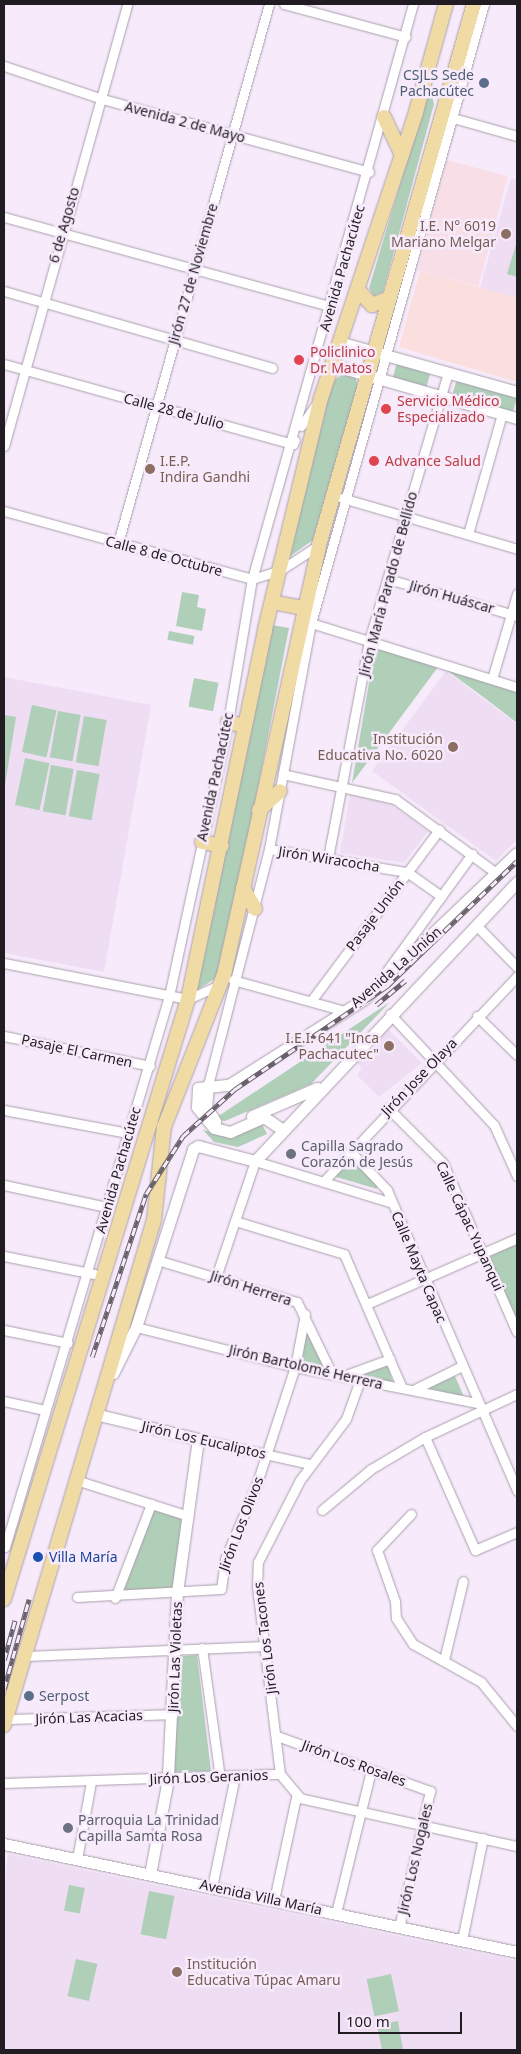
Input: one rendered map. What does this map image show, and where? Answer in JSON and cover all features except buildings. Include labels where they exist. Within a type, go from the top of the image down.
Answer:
[{"type":"main road","name":"Avenida Pachacútec","points":[[4,1599],[9,1548],[104,1276],[188,999],[222,846],[245,726],[279,570],[322,398],[402,155],[428,72],[446,4]]},
{"type":"main road","name":"Avenida Pachacútec","points":[[428,72],[456,4]]},
{"type":"main road","points":[[448,85],[465,4]]},
{"type":"main road","points":[[4,1722],[80,1481],[154,1220],[164,1127],[221,984],[303,608],[319,545],[339,497],[373,351],[448,85],[474,4]]},
{"type":"main road","points":[[384,116],[402,155]]},
{"type":"main road","points":[[358,290],[372,305],[388,300]]},
{"type":"main road","points":[[272,602],[303,608]]},
{"type":"main road","points":[[228,722],[245,726]]},
{"type":"main road","points":[[259,810],[280,791]]},
{"type":"main road","points":[[202,842],[222,846]]},
{"type":"main road","points":[[243,888],[255,909]]},
{"type":"street","name":"6 de Agosto","points":[[4,446],[42,302],[127,4]]},
{"type":"street","name":"Jirón 27 de Noviembre","points":[[118,543],[269,4]]},
{"type":"street","points":[[284,4],[406,37]]},
{"type":"street","name":"Avenida Pachacútec","points":[[9,1548],[45,1410],[68,1343],[169,996],[228,722],[252,579],[332,307],[406,37],[413,4]]},
{"type":"street","points":[[299,1103],[224,1126],[207,1110],[208,1085],[269,849],[311,623],[339,497],[382,379],[484,4]]},
{"type":"street","name":"Avenida 2 de Mayo","points":[[4,66],[99,98],[369,172]]},
{"type":"street","points":[[453,118],[517,136]]},
{"type":"street","points":[[4,217],[332,307]]},
{"type":"street","points":[[4,291],[272,368]]},
{"type":"street","points":[[339,342],[517,392]]},
{"type":"street","name":"Calle 28 de Julio","points":[[4,364],[293,444]]},
{"type":"street","points":[[332,365],[517,418]]},
{"type":"street","name":"Jirón María Parado de Bellido","points":[[328,858],[340,785],[370,641],[448,372]]},
{"type":"street","points":[[293,444],[322,398]]},
{"type":"street","points":[[468,534],[502,414]]},
{"type":"street","points":[[339,497],[517,549]]},
{"type":"street","name":"Calle 8 de Octubre","points":[[4,511],[252,579]]},
{"type":"street","points":[[252,579],[279,570],[319,545]]},
{"type":"street","name":"Jirón Huáscar","points":[[388,578],[514,615]]},
{"type":"street","points":[[492,679],[514,615],[517,594]]},
{"type":"street","points":[[311,623],[517,687]]},
{"type":"street","points":[[492,679],[517,682]]},
{"type":"street","points":[[283,774],[340,785],[395,799],[496,873]]},
{"type":"street","name":"Pasaje Unión","points":[[311,1001],[439,830]]},
{"type":"street","name":"Jirón Wiracocha","points":[[269,849],[407,872],[441,896]]},
{"type":"street","name":"Avenida La Unión","points":[[208,1085],[229,1085],[345,1011],[374,990],[517,853]]},
{"type":"street","points":[[374,990],[472,854]]},
{"type":"street","name":"Avenida La Unión","points":[[299,1103],[328,1082],[390,1014],[517,882]]},
{"type":"street","points":[[476,925],[517,967]]},
{"type":"street","points":[[4,963],[188,999],[237,978],[345,1011]]},
{"type":"street","name":"Jirón Jose Olaya","points":[[324,1181],[388,1108],[517,976]]},
{"type":"street","points":[[390,1014],[494,1125],[517,1176]]},
{"type":"street","points":[[477,1016],[517,1055]]},
{"type":"street","name":"Pasaje El Carmen","points":[[4,1036],[150,1066]]},
{"type":"street","points":[[208,1085],[198,1088],[196,1104],[214,1128],[230,1132],[264,1117],[283,1130]]},
{"type":"street","points":[[216,1277],[255,1161],[283,1130],[299,1103]]},
{"type":"street","name":"Calle Cápac Yupanqui","points":[[388,1108],[443,1163],[484,1252],[517,1332]]},
{"type":"street","points":[[4,1110],[128,1133]]},
{"type":"street","name":"Calle Mayta Capac","points":[[157,1260],[196,1147],[255,1161],[392,1203],[460,1367],[517,1491]]},
{"type":"street","points":[[350,1152],[387,1190],[392,1203]]},
{"type":"street","points":[[4,1185],[107,1207]]},
{"type":"street","points":[[235,1221],[344,1254],[402,1388]]},
{"type":"street","points":[[366,1304],[517,1238]]},
{"type":"street","points":[[4,1256],[104,1276]]},
{"type":"street","points":[[108,1383],[136,1327],[157,1260]]},
{"type":"street","name":"Jirón Herrera","points":[[157,1260],[297,1302],[305,1314],[332,1374]]},
{"type":"street","name":"Jirón Los Olivos","points":[[178,1592],[221,1589],[225,1559],[267,1454],[295,1367],[305,1314]]},
{"type":"street","name":"Jirón Bartolomé Herrera","points":[[136,1327],[295,1367],[413,1390],[478,1406]]},
{"type":"street","points":[[4,1330],[68,1343]]},
{"type":"street","points":[[342,1376],[390,1358]]},
{"type":"street","points":[[413,1390],[460,1367]]},
{"type":"street","name":"Jirón Los Tacones","points":[[280,1774],[258,1562],[310,1464],[346,1419],[360,1380]]},
{"type":"street","points":[[322,1510],[371,1469],[478,1406],[517,1394]]},
{"type":"street","points":[[4,1401],[45,1410]]},
{"type":"street","name":"Jirón Los Eucaliptos","points":[[99,1415],[310,1464]]},
{"type":"street","points":[[425,1437],[475,1550],[517,1532]]},
{"type":"street","name":"Jirón Las Violetas","points":[[150,1874],[168,1779],[178,1650],[178,1592],[198,1439]]},
{"type":"street","points":[[80,1481],[189,1516]]},
{"type":"street","points":[[115,1598],[151,1504]]},
{"type":"street","points":[[411,1514],[379,1545],[379,1563],[402,1629],[413,1644],[481,1682],[517,1726]]},
{"type":"street","points":[[444,1660],[463,1581]]},
{"type":"street","points":[[77,1597],[115,1598],[178,1592]]},
{"type":"street","points":[[25,1656],[266,1646]]},
{"type":"street","points":[[202,1648],[220,1777]]},
{"type":"street","name":"Jirón Las Acacias","points":[[4,1722],[173,1714]]},
{"type":"street","name":"Jirón Los Rosales","points":[[276,1736],[430,1790]]},
{"type":"street","points":[[336,1913],[371,1770]]},
{"type":"street","name":"Jirón Los Geranios","points":[[4,1783],[91,1782],[280,1774],[296,1797]]},
{"type":"street","points":[[212,1887],[235,1776]]},
{"type":"street","points":[[77,1859],[91,1782]]},
{"type":"street","name":"Jirón Los Nogales","points":[[399,1927],[430,1790]]},
{"type":"street","points":[[274,1900],[296,1797],[517,1846]]},
{"type":"street","points":[[462,1940],[483,1838]]},
{"type":"street","name":"Avenida Villa María","points":[[4,1844],[517,1952]]},
{"type":"shaded area","points":[[447,160],[508,176],[478,286],[417,270]]},
{"type":"shaded area","name":"I.E. N° 6019 Mariano Melgar","points":[[511,178],[517,180],[517,298],[480,288]]},
{"type":"shaded area","points":[[420,271],[517,298],[517,382],[399,347]]},
{"type":"shaded area","name":"Institución Educativa No. 6020","points":[[446,671],[517,724],[517,839],[496,861],[372,771]]},
{"type":"shaded area","points":[[4,677],[151,705],[104,972],[4,953]]},
{"type":"shaded area","points":[[350,794],[392,805],[428,831],[404,863],[340,853]]},
{"type":"shaded area","name":"I.E.I. 641 \"Inca Pachacutec\"","points":[[388,1029],[422,1063],[379,1097],[357,1075],[362,1069],[357,1063]]},
{"type":"shaded area","name":"Institución Educativa Túpac Amaru","points":[[8,1854],[517,1961],[517,2050],[4,2050],[4,1891]]},
{"type":"green space","points":[[432,96],[434,104],[383,292],[374,296],[369,288],[426,98]]},
{"type":"green space","points":[[517,241],[517,277],[507,274]]},
{"type":"green space","points":[[397,362],[431,371],[427,387],[393,377]]},
{"type":"green space","points":[[345,372],[355,375],[358,388],[313,540],[289,557],[332,382]]},
{"type":"green space","points":[[457,379],[517,397],[513,413],[452,394]]},
{"type":"green space","points":[[182,592],[199,595],[197,607],[206,609],[202,631],[176,626]]},
{"type":"green space","points":[[272,625],[289,628],[226,953],[219,976],[197,990]]},
{"type":"green space","points":[[169,631],[195,636],[193,645],[167,640]]},
{"type":"green space","points":[[375,648],[438,667],[352,783]]},
{"type":"green space","points":[[445,669],[517,690],[517,723],[486,699]]},
{"type":"green space","points":[[194,678],[219,683],[213,711],[188,706]]},
{"type":"green space","points":[[32,705],[56,710],[46,757],[22,752]]},
{"type":"green space","points":[[58,711],[81,715],[72,761],[50,757]]},
{"type":"green space","points":[[4,715],[16,717],[4,791]]},
{"type":"green space","points":[[84,716],[107,720],[98,766],[76,762]]},
{"type":"green space","points":[[25,758],[49,763],[39,810],[15,805]]},
{"type":"green space","points":[[51,765],[74,769],[65,815],[43,811]]},
{"type":"green space","points":[[77,770],[100,774],[91,820],[69,816]]},
{"type":"green space","points":[[390,1002],[311,1084],[225,1121],[214,1119]]},
{"type":"green space","points":[[262,1124],[267,1134],[238,1147],[214,1142],[203,1130],[229,1137]]},
{"type":"green space","points":[[348,1156],[377,1184],[377,1189],[333,1176]]},
{"type":"green space","points":[[517,1244],[517,1323],[489,1256]]},
{"type":"green space","points":[[306,1326],[324,1368],[302,1364]]},
{"type":"green space","points":[[387,1363],[393,1383],[358,1376]]},
{"type":"green space","points":[[455,1376],[464,1397],[428,1388]]},
{"type":"green space","points":[[153,1508],[185,1518],[173,1589],[119,1594]]},
{"type":"green space","points":[[197,1655],[211,1771],[171,1772],[183,1656]]},
{"type":"green space","points":[[69,1885],[85,1888],[80,1914],[64,1911]]},
{"type":"green space","points":[[149,1891],[175,1896],[166,1939],[141,1934]]},
{"type":"green space","points":[[76,1959],[97,1964],[89,2001],[67,1996]]},
{"type":"green space","points":[[391,1974],[399,2011],[374,2016],[367,1979]]},
{"type":"green space","points":[[398,2021],[403,2050],[382,2050],[377,2025]]},
{"type":"railway","points":[[92,1357],[146,1194],[183,1136],[235,1089],[387,986],[517,861]]},
{"type":"railway","points":[[376,1005],[405,981]]},
{"type":"railway","points":[[4,1689],[29,1599]]},
{"type":"railway","points":[[4,1660],[15,1620]]},
{"type":"place","name":"CSJLS Sede Pachacútec","points":[[484,83]]},
{"type":"place","name":"I.E. N° 6019 Mariano Melgar","points":[[506,234]]},
{"type":"place","name":"Policlinico Dr. Matos","points":[[299,360]]},
{"type":"place","name":"Servicio Médico Especializado","points":[[386,409]]},
{"type":"place","name":"Advance Salud","points":[[374,461]]},
{"type":"place","name":"I.E.P. Indira Gandhi","points":[[150,469]]},
{"type":"place","name":"Institución Educativa No. 6020","points":[[453,747]]},
{"type":"place","name":"I.E.I. 641 \"Inca Pachacutec\"","points":[[389,1046]]},
{"type":"place","name":"Capilla Sagrado Corazón de Jesús","points":[[291,1154]]},
{"type":"place","name":"Villa María","points":[[38,1557]]},
{"type":"place","name":"Serpost","points":[[29,1696]]},
{"type":"place","name":"Parroquia La Trinidad Capilla Samta Rosa","points":[[68,1828]]},
{"type":"place","name":"Institución Educativa Túpac Amaru","points":[[177,1972]]}]
